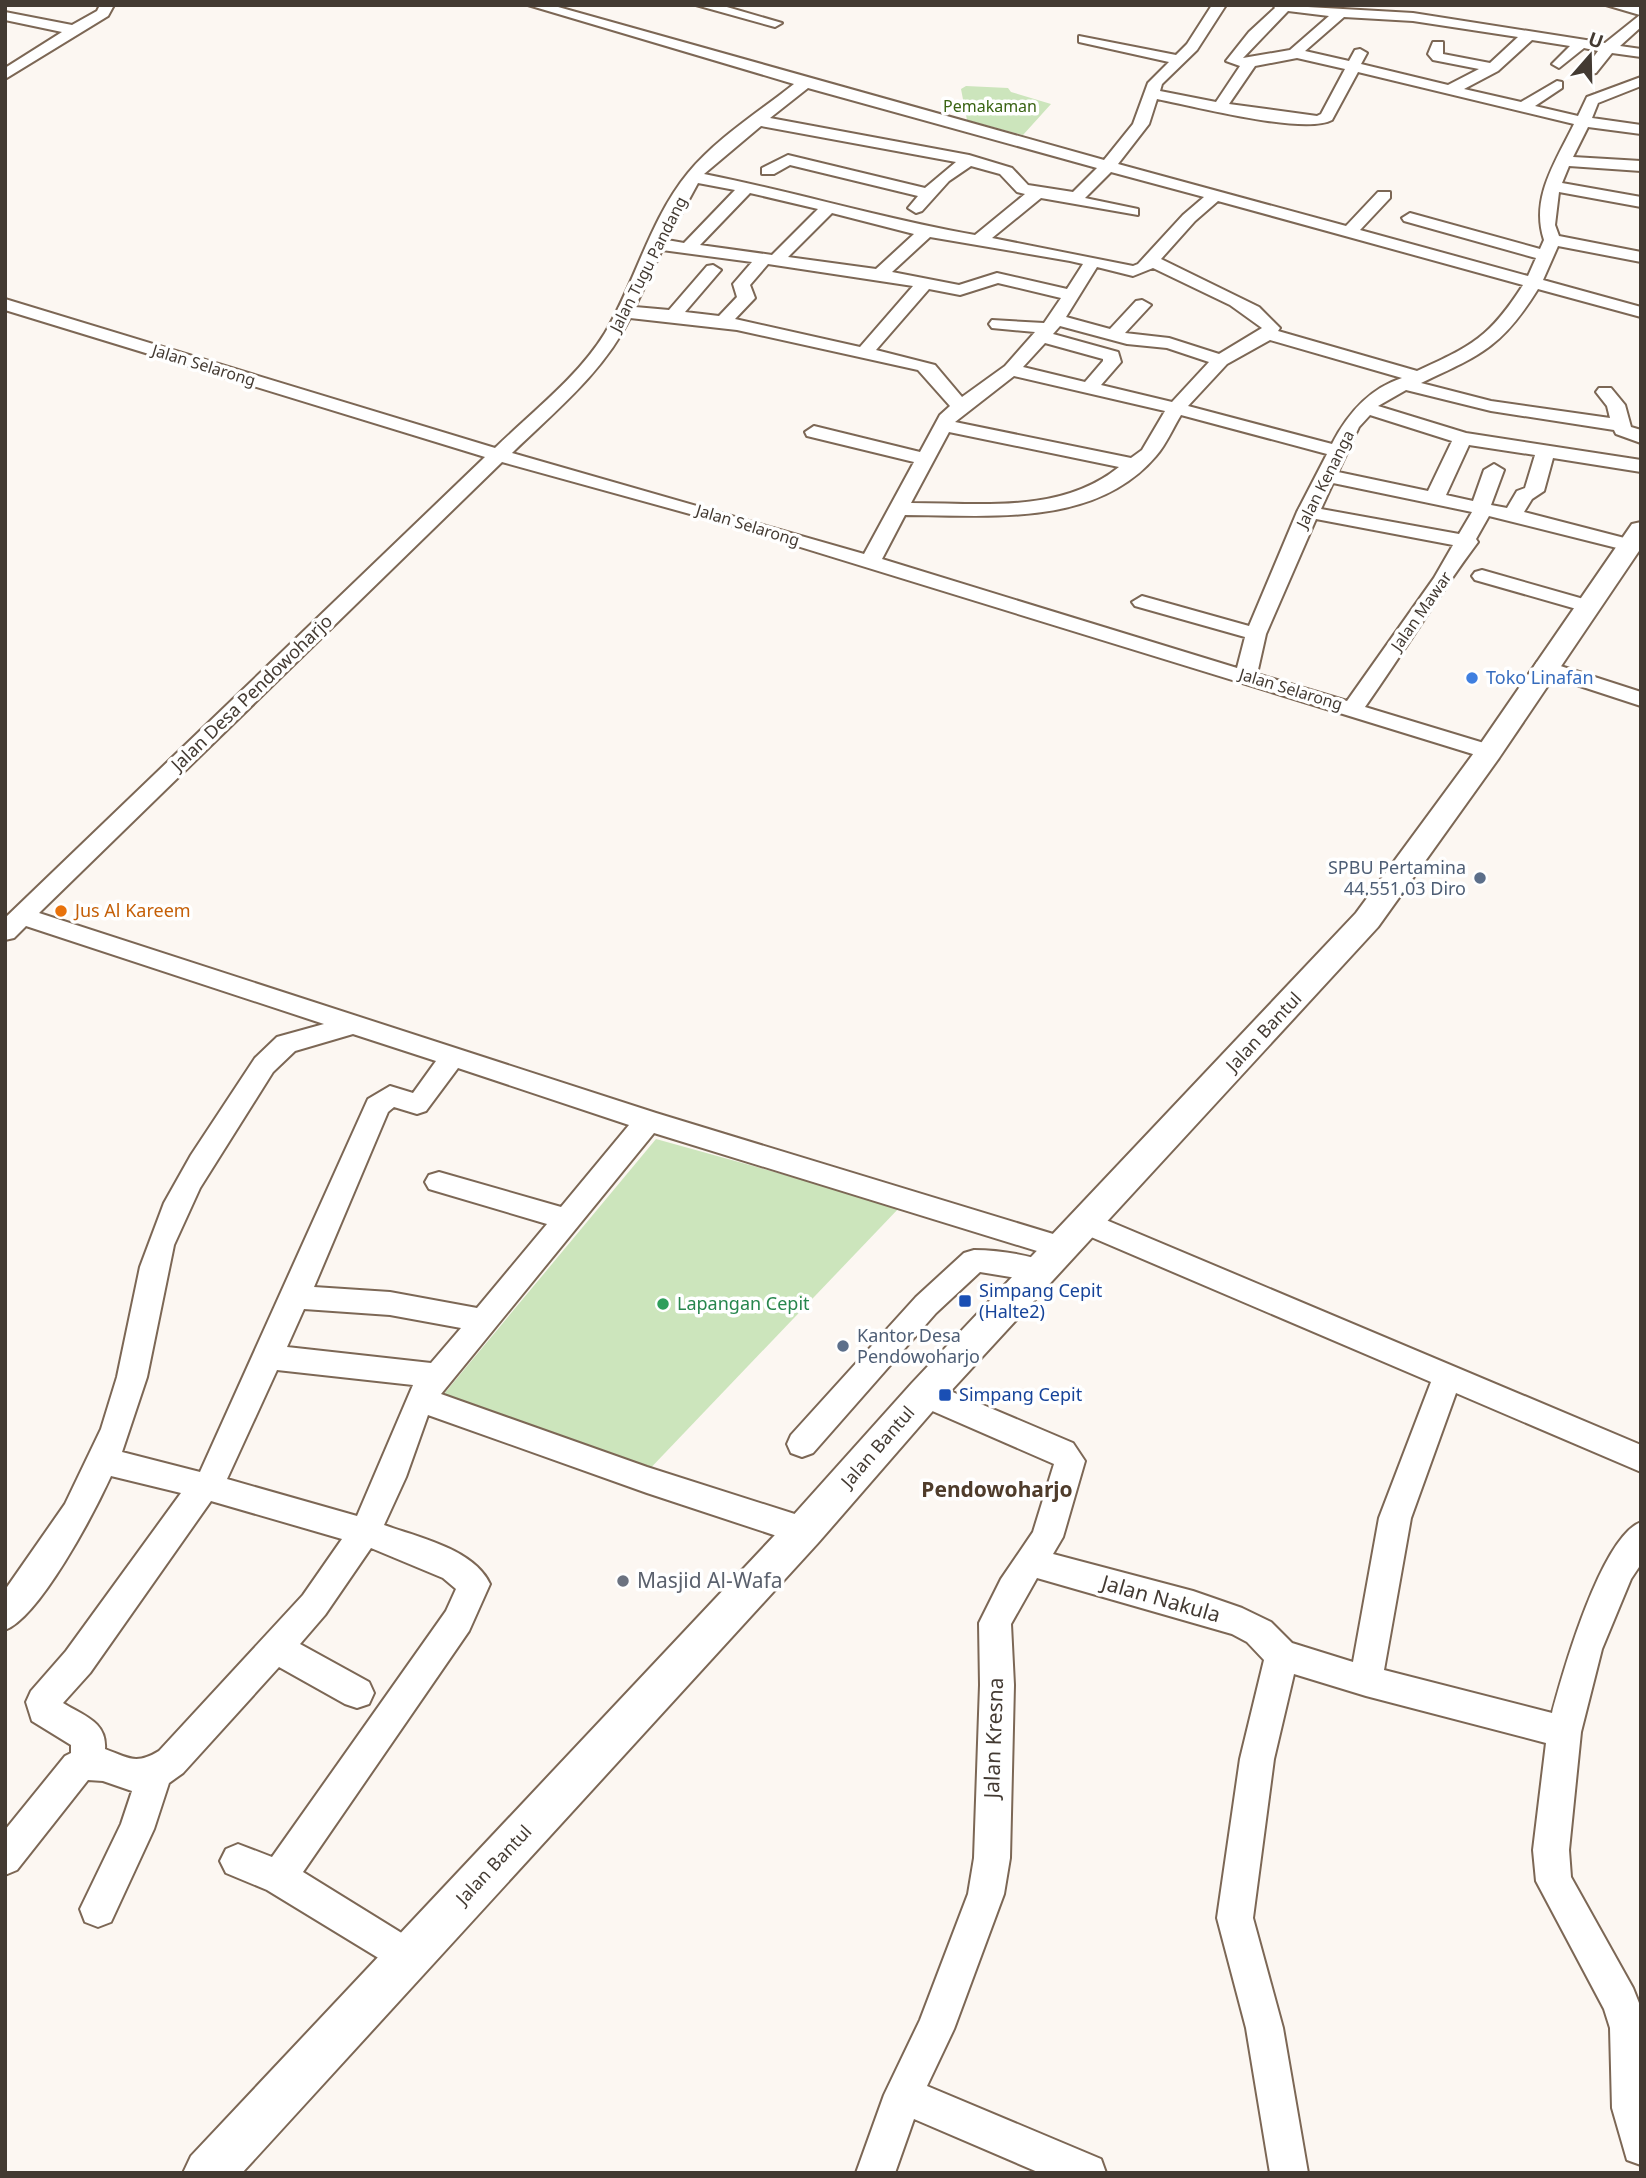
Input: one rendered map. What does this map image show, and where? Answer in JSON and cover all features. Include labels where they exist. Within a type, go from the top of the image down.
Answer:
[{"type":"main road","name":"Jalan Bantul","points":[[208,2173],[804,1531],[925,1394],[1367,920],[1489,752],[1635,537]]},
{"type":"street","points":[[5,75],[11,64],[103,13],[107,5]]},
{"type":"street","points":[[535,5],[580,11],[805,83],[1350,230],[1533,284],[1641,312]]},
{"type":"street","points":[[704,5],[775,23]]},
{"type":"street","points":[[751,17],[768,5]]},
{"type":"street","points":[[1060,197],[1080,195],[1111,166],[1141,124],[1161,75],[1192,47],[1219,5]]},
{"type":"street","points":[[1613,5],[1641,11]]},
{"type":"street","points":[[1338,15],[1289,57],[1275,57],[1249,64],[1235,63],[1232,59],[1283,6],[1338,15],[1374,9],[1462,19],[1527,37],[1641,53]]},
{"type":"street","points":[[5,16],[75,30]]},
{"type":"street","points":[[1591,70],[1641,19]]},
{"type":"street","points":[[1450,90],[1493,68],[1527,37]]},
{"type":"street","points":[[1084,39],[1180,60]]},
{"type":"street","points":[[1559,64],[1580,44]]},
{"type":"street","points":[[1438,45],[1435,54],[1438,57],[1493,68]]},
{"type":"street","points":[[1294,53],[1585,122],[1641,130]]},
{"type":"street","points":[[1153,94],[1319,121],[1327,117],[1332,109],[1350,67],[1360,53]]},
{"type":"street","points":[[1220,107],[1249,64]]},
{"type":"street","points":[[1533,284],[1550,248],[1547,227],[1552,186],[1585,122],[1594,97],[1641,81]]},
{"type":"street","name":"Jalan Tugu Pandang","points":[[499,455],[600,354],[613,335],[693,177],[712,158],[805,83]]},
{"type":"street","points":[[1525,106],[1557,85]]},
{"type":"street","points":[[760,121],[969,160],[1003,170],[1018,187],[1070,202],[1132,212]]},
{"type":"street","points":[[768,171],[781,161],[792,160],[926,193]]},
{"type":"street","points":[[903,227],[926,193],[969,160]]},
{"type":"street","points":[[1565,160],[1641,166]]},
{"type":"street","points":[[693,177],[747,187],[903,227],[1094,261],[1133,271],[1142,270],[1189,218],[1217,194]]},
{"type":"street","points":[[1552,186],[1641,202]]},
{"type":"street","points":[[688,248],[747,187]]},
{"type":"street","points":[[979,240],[1038,192]]},
{"type":"street","points":[[1350,230],[1384,195]]},
{"type":"street","points":[[724,321],[746,298],[741,284],[829,207]]},
{"type":"street","points":[[1410,218],[1550,248],[1641,257]]},
{"type":"street","points":[[880,275],[926,231]]},
{"type":"street","points":[[657,244],[968,290],[997,278],[1073,296]]},
{"type":"street","points":[[870,562],[901,509],[943,425],[960,406],[1011,370],[1073,296],[1094,261]]},
{"type":"street","points":[[901,509],[1028,509],[1053,506],[1112,482],[1149,453],[1176,408],[1221,360],[1271,328],[1268,322],[1235,301],[1151,261]]},
{"type":"street","points":[[675,313],[713,270]]},
{"type":"street","points":[[866,351],[925,283]]},
{"type":"street","name":"Jalan Kenanga","points":[[1246,676],[1256,634],[1307,512],[1351,425],[1365,408],[1405,382],[1446,366],[1486,342],[1510,320],[1533,284]]},
{"type":"street","points":[[1113,336],[1142,305]]},
{"type":"street","name":"Jalan Selarong","points":[[8,308],[499,455],[870,562],[1353,708],[1489,752]]},
{"type":"street","points":[[623,312],[675,313],[724,321],[866,351],[930,368],[960,406]]},
{"type":"street","points":[[998,324],[1169,342],[1221,360]]},
{"type":"street","points":[[1048,328],[1112,356],[1112,362],[1087,390]]},
{"type":"street","points":[[1267,333],[1405,382]]},
{"type":"street","points":[[1284,356],[1534,414],[1620,425]]},
{"type":"street","points":[[1011,370],[1087,390],[1176,408],[1336,451]]},
{"type":"street","points":[[1605,392],[1616,405],[1620,425],[1627,433],[1641,437]]},
{"type":"street","points":[[1365,408],[1463,438],[1535,452],[1641,466]]},
{"type":"street","points":[[1513,515],[1524,495],[1534,491],[1534,414]]},
{"type":"street","points":[[943,425],[1135,465]]},
{"type":"street","points":[[1351,425],[1420,439]]},
{"type":"street","points":[[814,432],[926,459]]},
{"type":"street","points":[[1435,498],[1463,438]]},
{"type":"street","name":"Jalan Desa Pendowoharjo","points":[[14,924],[499,455]]},
{"type":"street","points":[[1328,475],[1482,509],[1635,537]]},
{"type":"street","points":[[1491,478],[1524,495]]},
{"type":"street","name":"Jalan Mawar","points":[[1353,708],[1468,542],[1491,478]]},
{"type":"street","points":[[1307,512],[1468,542]]},
{"type":"street","points":[[1482,576],[1587,606]]},
{"type":"street","points":[[1142,602],[1256,634]]},
{"type":"street","points":[[1545,667],[1641,699]]},
{"type":"street","points":[[14,924],[353,1025],[648,1121],[1064,1247],[1447,1378],[1641,1459]]},
{"type":"street","points":[[5,1615],[53,1552],[105,1461],[127,1398],[167,1225],[185,1192],[264,1065],[279,1048],[353,1025]]},
{"type":"street","points":[[87,1762],[89,1737],[44,1710],[43,1702],[78,1662],[206,1486],[295,1298],[377,1106],[385,1097],[390,1096],[417,1104],[422,1101],[452,1057]]},
{"type":"street","points":[[5,1858],[78,1767],[87,1762],[102,1763],[128,1774],[146,1776],[179,1754],[314,1605],[365,1531],[429,1388],[648,1121]]},
{"type":"street","points":[[439,1182],[567,1219]]},
{"type":"street","points":[[802,1444],[926,1305],[974,1261],[992,1261],[1064,1247]]},
{"type":"street","points":[[295,1298],[442,1310],[484,1322]]},
{"type":"street","points":[[268,1357],[429,1388],[647,1480],[804,1531]]},
{"type":"street","points":[[1366,1681],[1395,1518],[1447,1378]]},
{"type":"street","name":"Jalan Kresna","points":[[876,2173],[903,2095],[935,2029],[986,1894],[992,1858],[997,1685],[995,1623],[1051,1525],[1068,1475],[1069,1457],[925,1394]]},
{"type":"street","points":[[105,1461],[206,1486],[365,1531],[449,1564],[471,1578],[474,1584],[458,1621],[279,1877]]},
{"type":"street","points":[[1641,1536],[1618,1572],[1586,1649],[1564,1732],[1551,1850],[1554,1881],[1620,2001],[1629,2028],[1631,2108],[1641,2146]]},
{"type":"street","name":"Jalan Nakula","points":[[1030,1562],[1193,1606],[1242,1623],[1258,1632],[1282,1655]]},
{"type":"street","points":[[275,1647],[357,1693]]},
{"type":"street","points":[[1289,2173],[1270,2052],[1253,1975],[1239,1940],[1235,1917],[1257,1759],[1282,1655],[1366,1681],[1564,1732]]},
{"type":"street","points":[[98,1909],[137,1829],[155,1772]]},
{"type":"street","points":[[239,1861],[279,1877],[408,1958]]},
{"type":"street","points":[[903,2095],[1087,2173]]},
{"type":"green space","name":"Pemakaman","points":[[966,86],[1008,88],[1011,92],[1051,104],[1023,135],[967,120],[961,89]]},
{"type":"green space","name":"Lapangan Cepit","points":[[656,1139],[900,1207],[643,1476],[438,1401]]},
{"type":"place","name":"Toko Linafan","points":[[1472,678]]},
{"type":"place","name":"SPBU Pertamina 44.551.03 Diro","points":[[1480,878]]},
{"type":"place","name":"Jus Al Kareem","points":[[61,911]]},
{"type":"place","name":"Simpang Cepit (Halte2)","points":[[965,1301]]},
{"type":"place","name":"Lapangan Cepit","points":[[663,1304]]},
{"type":"place","name":"Kantor Desa Pendowoharjo","points":[[843,1346]]},
{"type":"place","name":"Simpang Cepit","points":[[945,1395]]},
{"type":"place","name":"Masjid Al-Wafa","points":[[623,1581]]},
{"type":"district","name":"Pendowoharjo","points":[[997,1490]]}]
